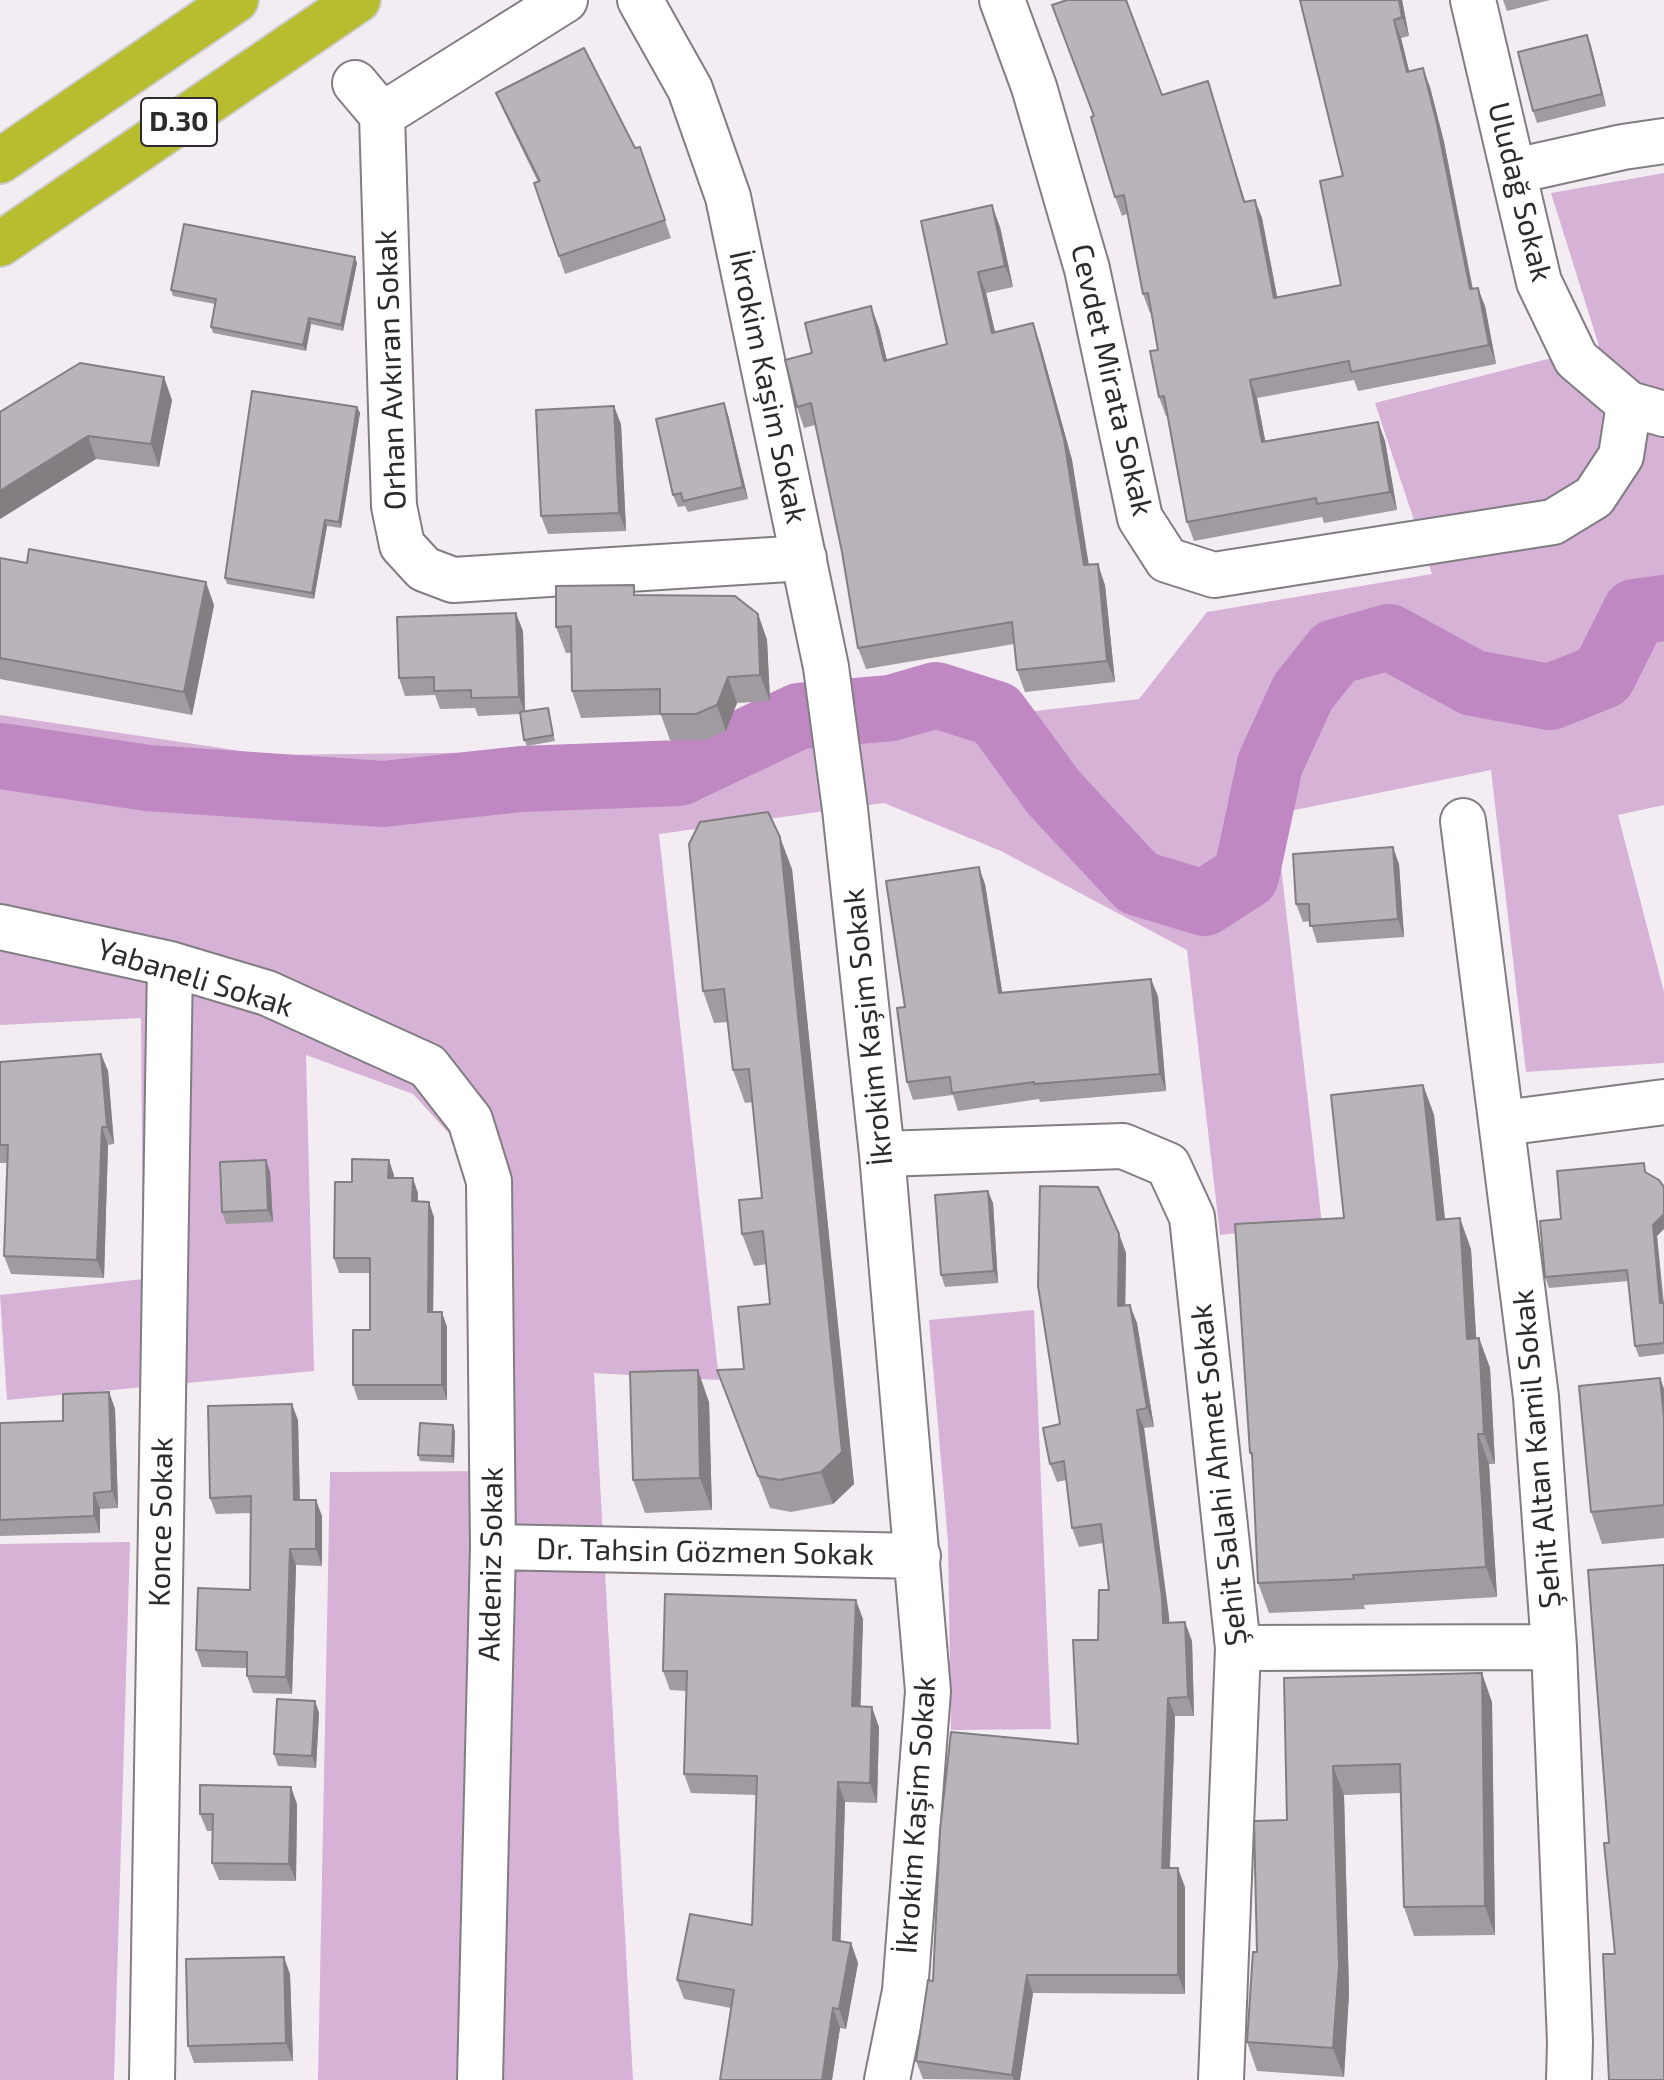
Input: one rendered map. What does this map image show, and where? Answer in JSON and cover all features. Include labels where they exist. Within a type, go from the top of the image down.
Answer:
[{"type":"highway","name":"D.30","points":[[9,153],[236,0]]},
{"type":"highway","name":"D.30","points":[[0,244],[358,0]]},
{"type":"street","name":"Orhan Avkıran Sokak","points":[[565,0],[368,99],[394,506],[402,545],[424,569],[453,580],[804,558]]},
{"type":"street","name":"İkrokim Kaşim Sokak","points":[[640,0],[690,89],[728,197],[826,667],[838,753],[882,1154],[928,1691],[905,1991],[887,2080]]},
{"type":"street","name":"Cevdet Mirata Sokak","points":[[1002,0],[1034,87],[1087,269],[1140,518],[1167,560],[1214,575],[1553,522],[1594,497],[1646,409]]},
{"type":"street","name":"Uludağ Sokak","points":[[1473,0],[1539,282],[1576,359],[1646,409]]},
{"type":"street","points":[[1515,171],[1664,141]]},
{"type":"street","name":"Şehit Altan Kamil Sokak","points":[[1463,821],[1536,1397],[1554,1647],[1569,2080]]},
{"type":"street","name":"Yabaneli Sokak","points":[[0,927],[170,964],[267,993],[428,1066]]},
{"type":"street","name":"Konce Sokak","points":[[152,2080],[170,964]]},
{"type":"street","name":"Akdeniz Sokak","points":[[428,1066],[470,1120],[489,1181],[493,1547],[480,2080]]},
{"type":"street","points":[[1503,1123],[1664,1102]]},
{"type":"street","name":"Şehit Salahi Ahmet Sokak","points":[[882,1154],[1123,1146],[1168,1165],[1192,1217],[1238,1648],[1221,2080]]},
{"type":"street","name":"Dr. Tahsin Gözmen Sokak","points":[[493,1547],[918,1556]]},
{"type":"street","points":[[1238,1648],[1554,1647]]},
{"type":"shaded area","points":[[1664,173],[1664,805],[1618,815],[1664,992],[1664,1063],[1526,1072],[1491,770],[1275,814],[1322,1224],[1220,1235],[1187,950],[1001,851],[884,803],[659,834],[719,1380],[594,1373],[633,2080],[318,2080],[330,1472],[506,1471],[507,1197],[413,1094],[306,1055],[314,1371],[7,1400],[0,1295],[143,1279],[141,1018],[0,1025],[0,715],[268,755],[689,754],[806,694],[957,669],[1018,713],[1139,699],[1207,612],[1432,574],[1375,403],[1599,346],[1551,193]]},
{"type":"shaded area","points":[[1034,1310],[1051,1729],[951,1730],[948,1542],[929,1320]]},
{"type":"shaded area","points":[[130,1542],[114,2080],[0,2080],[0,1544]]},
{"type":"building","points":[[1067,0],[1126,0],[1162,95],[1208,81],[1244,202],[1255,200],[1274,298],[1341,285],[1320,181],[1343,176],[1300,0],[1399,0],[1402,17],[1394,20],[1407,72],[1423,68],[1470,289],[1478,288],[1489,345],[1351,372],[1349,361],[1250,380],[1262,442],[1378,422],[1390,492],[1317,504],[1316,498],[1187,522],[1164,396],[1159,397],[1150,351],[1158,350],[1148,293],[1143,294],[1124,195],[1115,197],[1091,117],[1094,116],[1052,5]]},
{"type":"building","points":[[1587,35],[1602,94],[1533,111],[1518,52]]},
{"type":"building","points":[[584,48],[635,148],[640,147],[665,220],[559,256],[534,183],[540,181],[496,93]]},
{"type":"building","points":[[992,205],[1005,266],[978,272],[992,333],[1033,323],[1064,439],[1084,565],[1098,564],[1107,661],[1017,670],[1012,622],[858,648],[811,403],[797,407],[785,360],[812,353],[805,323],[871,306],[884,361],[947,344],[921,221]]},
{"type":"building","points":[[184,224],[355,257],[341,325],[309,318],[303,345],[211,327],[216,299],[171,290]]},
{"type":"building","points":[[80,363],[164,377],[151,444],[88,436],[0,491],[0,412]]},
{"type":"building","points":[[252,391],[357,407],[339,522],[325,520],[312,593],[225,578]]},
{"type":"building","points":[[724,403],[743,487],[683,501],[681,493],[673,495],[656,419]]},
{"type":"building","points":[[614,406],[619,513],[541,516],[536,410]]},
{"type":"building","points":[[29,549],[206,582],[184,692],[0,658],[0,558],[27,563]]},
{"type":"building","points":[[634,585],[634,595],[735,596],[758,614],[760,675],[728,677],[717,705],[696,714],[660,714],[660,689],[572,691],[571,626],[556,627],[556,586]]},
{"type":"building","points":[[516,613],[519,697],[471,698],[471,690],[434,691],[434,677],[399,678],[397,617]]},
{"type":"building","points":[[548,708],[553,735],[524,740],[520,712]]},
{"type":"building","points":[[768,812],[780,837],[842,1452],[821,1472],[779,1480],[758,1476],[717,1370],[744,1369],[738,1307],[770,1304],[763,1231],[742,1234],[739,1200],[762,1198],[749,1069],[733,1070],[724,989],[703,991],[689,844],[700,822]]},
{"type":"building","points":[[1393,847],[1398,919],[1310,926],[1309,904],[1296,904],[1293,854]]},
{"type":"building","points":[[979,867],[999,993],[1151,979],[1160,1074],[1034,1082],[952,1093],[950,1077],[907,1082],[897,1008],[905,1007],[886,881]]},
{"type":"building","points":[[101,1054],[107,1127],[102,1127],[97,1260],[4,1256],[8,1145],[0,1145],[0,1062]]},
{"type":"building","points":[[1423,1085],[1437,1220],[1460,1218],[1467,1339],[1479,1338],[1484,1434],[1478,1434],[1486,1567],[1353,1575],[1354,1579],[1258,1583],[1235,1224],[1344,1218],[1331,1095]]},
{"type":"building","points":[[352,1159],[389,1160],[388,1178],[413,1178],[412,1201],[429,1202],[428,1312],[442,1312],[442,1385],[353,1385],[353,1330],[370,1330],[370,1258],[334,1258],[335,1182],[352,1182]]},
{"type":"building","points":[[266,1160],[268,1210],[222,1212],[220,1162]]},
{"type":"building","points":[[1644,1163],[1645,1172],[1664,1187],[1664,1214],[1653,1225],[1660,1303],[1664,1303],[1664,1343],[1635,1346],[1627,1270],[1545,1277],[1540,1221],[1561,1219],[1557,1171]]},
{"type":"building","points":[[1040,1186],[1098,1187],[1119,1234],[1118,1306],[1130,1305],[1147,1408],[1137,1410],[1163,1623],[1185,1622],[1188,1697],[1168,1698],[1162,1868],[1178,1868],[1178,1975],[1027,1975],[1012,2075],[916,2061],[928,1980],[933,1981],[940,1830],[951,1732],[1078,1744],[1073,1640],[1098,1640],[1099,1590],[1109,1590],[1101,1524],[1072,1528],[1064,1461],[1050,1464],[1043,1428],[1060,1424],[1038,1286]]},
{"type":"building","points":[[988,1191],[994,1271],[941,1275],[935,1195]]},
{"type":"building","points":[[698,1370],[700,1478],[633,1480],[630,1372]]},
{"type":"building","points":[[1660,1378],[1664,1418],[1664,1505],[1591,1512],[1579,1386]]},
{"type":"building","points":[[109,1392],[112,1491],[94,1493],[94,1516],[0,1520],[0,1423],[63,1421],[63,1394]]},
{"type":"building","points":[[292,1404],[294,1500],[316,1500],[316,1549],[290,1549],[286,1677],[247,1676],[247,1652],[196,1650],[198,1588],[250,1590],[251,1496],[210,1498],[208,1406]]},
{"type":"building","points":[[420,1423],[453,1425],[452,1456],[418,1455]]},
{"type":"building","points":[[1664,1565],[1664,2080],[1609,2080],[1603,1954],[1615,1954],[1604,1843],[1609,1843],[1588,1570]]},
{"type":"building","points":[[665,1594],[856,1600],[852,1706],[872,1707],[870,1783],[838,1782],[833,1940],[851,1943],[839,2009],[833,2008],[822,2080],[720,2080],[734,1990],[677,1980],[690,1914],[752,1925],[757,1776],[684,1774],[687,1671],[663,1671]]},
{"type":"building","points":[[1482,1673],[1485,1906],[1404,1907],[1400,1764],[1333,1766],[1339,1965],[1333,2048],[1247,2042],[1253,1952],[1257,1952],[1254,1821],[1287,1820],[1284,1678]]},
{"type":"building","points":[[277,1699],[315,1701],[312,1756],[274,1754]]},
{"type":"building","points":[[200,1785],[291,1787],[289,1864],[212,1863],[213,1814],[200,1814]]},
{"type":"building","points":[[284,1957],[286,2043],[188,2046],[186,1959]]},
{"type":"waterway","points":[[0,756],[148,778],[383,794],[521,779],[679,773],[799,716],[891,708],[936,695],[996,714],[1054,793],[1138,883],[1204,903],[1246,876],[1270,764],[1303,692],[1335,652],[1389,637],[1473,683],[1550,697],[1603,676],[1635,612],[1664,608]]}]
